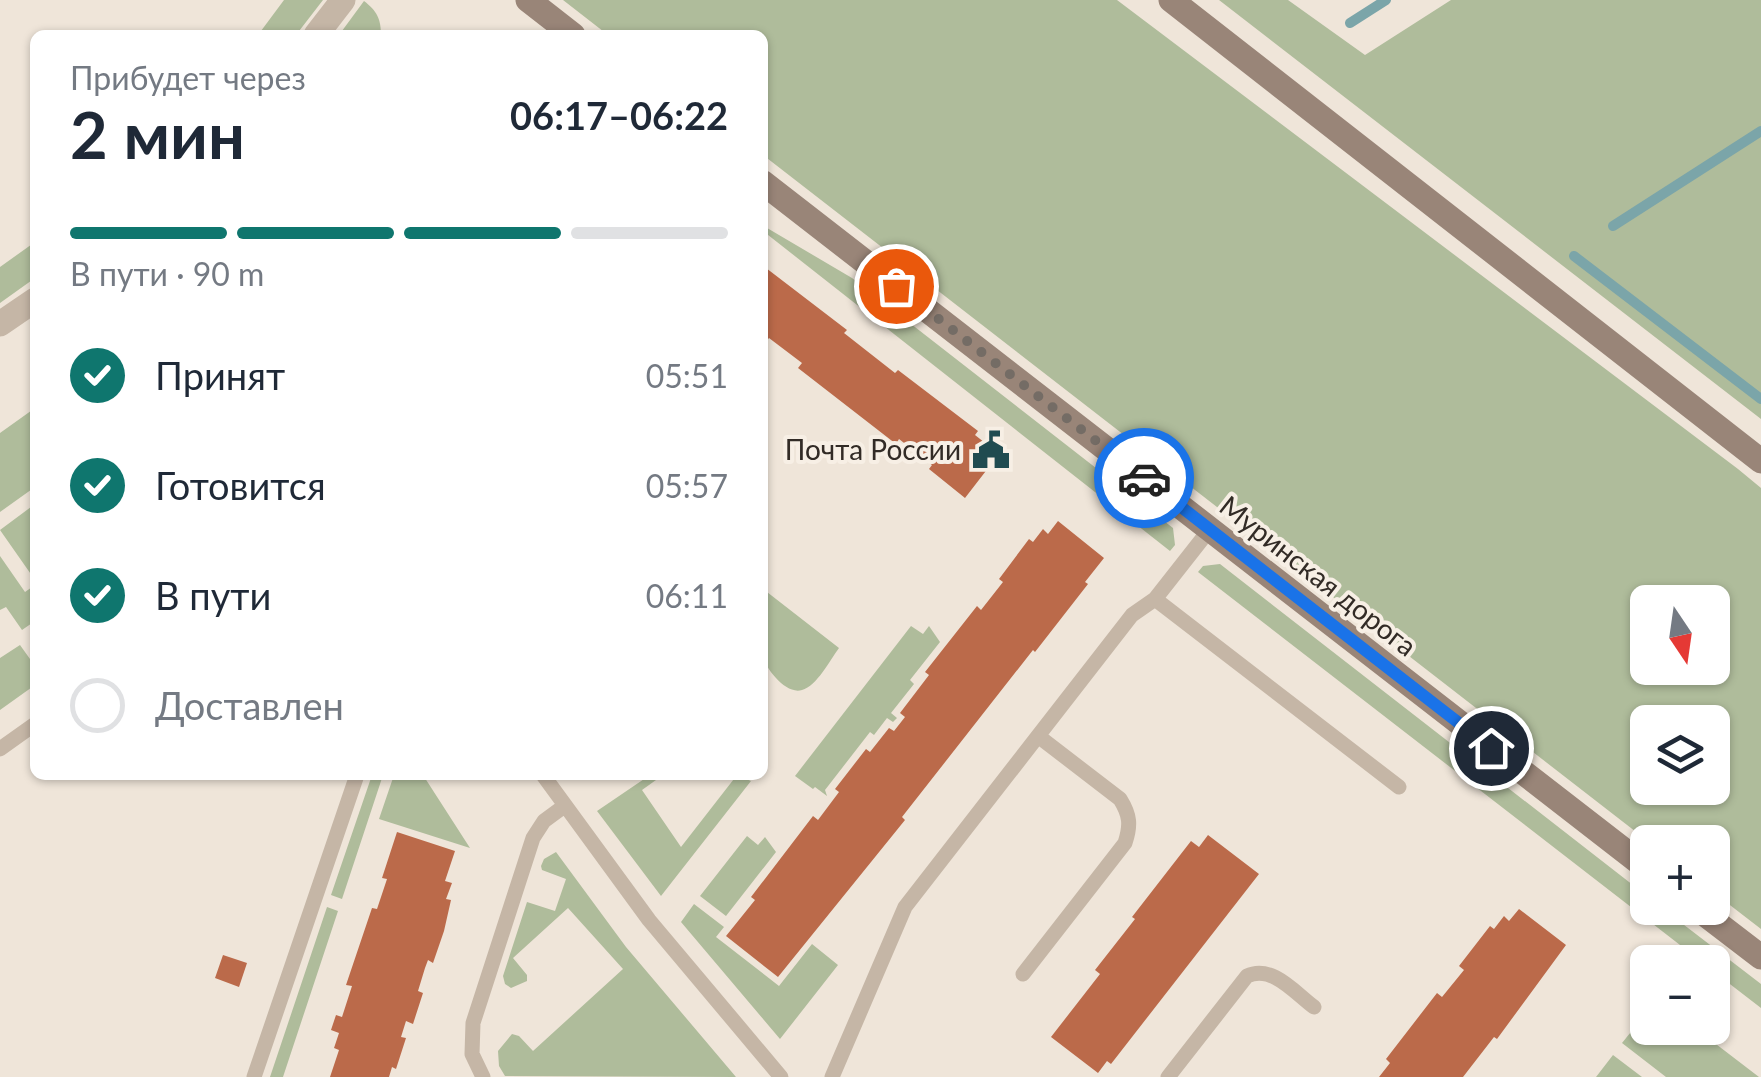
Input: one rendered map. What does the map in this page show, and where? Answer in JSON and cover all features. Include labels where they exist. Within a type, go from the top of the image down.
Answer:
[{"type":"street","points":[[320,30],[343,0]]},
{"type":"street","points":[[528,0],[567,30]]},
{"type":"street","points":[[1171,0],[1761,462]]},
{"type":"street","name":"Муринская дорога","points":[[768,187],[1630,855]]},
{"type":"street","points":[[0,324],[30,303]]},
{"type":"street","points":[[1719,925],[1761,958]]},
{"type":"lane","points":[[832,1077],[905,907],[1132,615],[1156,599],[1210,529]]},
{"type":"lane","points":[[1156,599],[1399,787]]},
{"type":"lane","points":[[0,749],[30,728]]},
{"type":"lane","points":[[1023,974],[1125,842],[1130,828],[1128,812],[1120,799],[1038,736]]},
{"type":"lane","points":[[254,1077],[355,780]]},
{"type":"lane","points":[[546,780],[691,973],[782,1077]]},
{"type":"lane","points":[[483,1077],[472,1054],[473,1023],[534,838],[544,821],[563,807]]},
{"type":"lane","points":[[1168,1077],[1248,976],[1258,971],[1270,973],[1314,1007]]},
{"type":"green space","points":[[284,0],[323,0],[300,30],[262,30]]},
{"type":"green space","points":[[563,0],[1117,0],[1738,469],[1761,488],[1761,929],[1730,905],[1730,825],[1630,827],[768,159],[768,30],[602,30]]},
{"type":"green space","points":[[1219,0],[1288,0],[1365,55],[1451,0],[1761,0],[1761,419]]},
{"type":"green space","points":[[364,1],[377,16],[381,30],[343,30]]},
{"type":"green space","points":[[768,229],[852,278],[1173,528],[1175,545],[1170,551],[768,235]]},
{"type":"green space","points":[[30,246],[30,282],[0,303],[0,267]]},
{"type":"green space","points":[[30,412],[30,491],[0,512],[0,433]]},
{"type":"green space","points":[[30,508],[30,573],[0,530]]},
{"type":"green space","points":[[0,556],[25,592],[30,588],[30,624],[22,630],[6,607],[0,610]]},
{"type":"green space","points":[[1220,564],[1630,883],[1630,906],[1198,572],[1203,566]]},
{"type":"green space","points":[[768,593],[839,648],[808,688],[790,689],[768,667]]},
{"type":"green space","points":[[911,626],[923,634],[929,626],[940,642],[910,680],[914,684],[891,713],[897,718],[893,722],[887,718],[874,735],[870,732],[825,790],[827,796],[813,789],[795,776]]},
{"type":"green space","points":[[20,645],[30,659],[30,689],[0,710],[0,658]]},
{"type":"green space","points":[[370,780],[381,780],[342,899],[331,895]]},
{"type":"green space","points":[[392,780],[426,780],[470,848],[379,819]]},
{"type":"green space","points":[[643,780],[656,780],[642,790],[681,847],[733,780],[751,781],[661,896],[597,811]]},
{"type":"green space","points":[[747,836],[758,845],[765,837],[776,852],[726,916],[700,896]]},
{"type":"green space","points":[[556,852],[626,947],[736,1077],[505,1076],[499,1066],[498,1051],[512,1034],[533,1051],[623,969],[568,908],[513,958],[527,975],[527,981],[511,988],[505,984],[503,976],[527,902],[555,911],[566,879],[542,870],[541,866],[544,859]]},
{"type":"green space","points":[[694,904],[724,927],[716,937],[779,986],[812,944],[838,965],[780,1039],[681,922]]},
{"type":"green space","points":[[327,907],[338,911],[283,1077],[270,1077]]},
{"type":"green space","points":[[1654,925],[1684,925],[1710,945],[1680,945]]},
{"type":"green space","points":[[1730,960],[1761,984],[1761,1008],[1730,984]]},
{"type":"green space","points":[[1630,1033],[1630,1045],[1717,1045],[1759,1077],[1666,1077],[1622,1043]]},
{"type":"green space","points":[[1613,1055],[1642,1077],[1596,1077]]},
{"type":"building","points":[[768,270],[847,330],[844,333],[895,373],[898,370],[978,431],[975,435],[999,454],[965,498],[899,439],[896,444],[798,368],[802,363],[769,338]]},
{"type":"building","points":[[1058,521],[1104,558],[1035,652],[902,817],[905,820],[778,977],[726,936],[813,816],[818,820],[839,792],[835,789],[866,749],[870,752],[889,728],[894,731],[905,717],[900,713],[929,675],[925,672],[977,606],[981,610],[1003,582],[999,579],[1029,539],[1033,542],[1043,529],[1048,534]]},
{"type":"building","points":[[397,832],[455,851],[445,881],[452,883],[446,899],[451,900],[444,931],[433,963],[428,960],[425,968],[418,991],[423,993],[413,1024],[406,1021],[401,1037],[406,1038],[396,1069],[392,1067],[389,1077],[330,1077],[339,1050],[334,1048],[339,1033],[331,1030],[336,1015],[342,1017],[352,986],[346,985],[372,908],[377,909],[387,879],[382,878]]},
{"type":"building","points":[[1208,835],[1259,874],[1111,1064],[1107,1061],[1098,1073],[1051,1037],[1100,974],[1095,970],[1135,919],[1132,917],[1191,841],[1199,847]]},
{"type":"building","points":[[1519,909],[1566,945],[1497,1039],[1494,1037],[1463,1077],[1379,1077],[1390,1063],[1386,1059],[1437,993],[1442,997],[1464,970],[1459,966],[1490,926],[1494,929],[1504,916],[1509,921]]},
{"type":"building","points":[[223,955],[247,963],[239,987],[215,978]]},
{"type":"waterway","points":[[1350,23],[1386,0]]},
{"type":"waterway","points":[[1613,226],[1761,131]]},
{"type":"waterway","points":[[1574,256],[1761,399]]},
{"type":"way so far","points":[[896,286],[1144,478]]},
{"type":"place","name":"Почта России","points":[[991,450]]},
{"type":"route","points":[[1144,478],[1491,748]]}]
